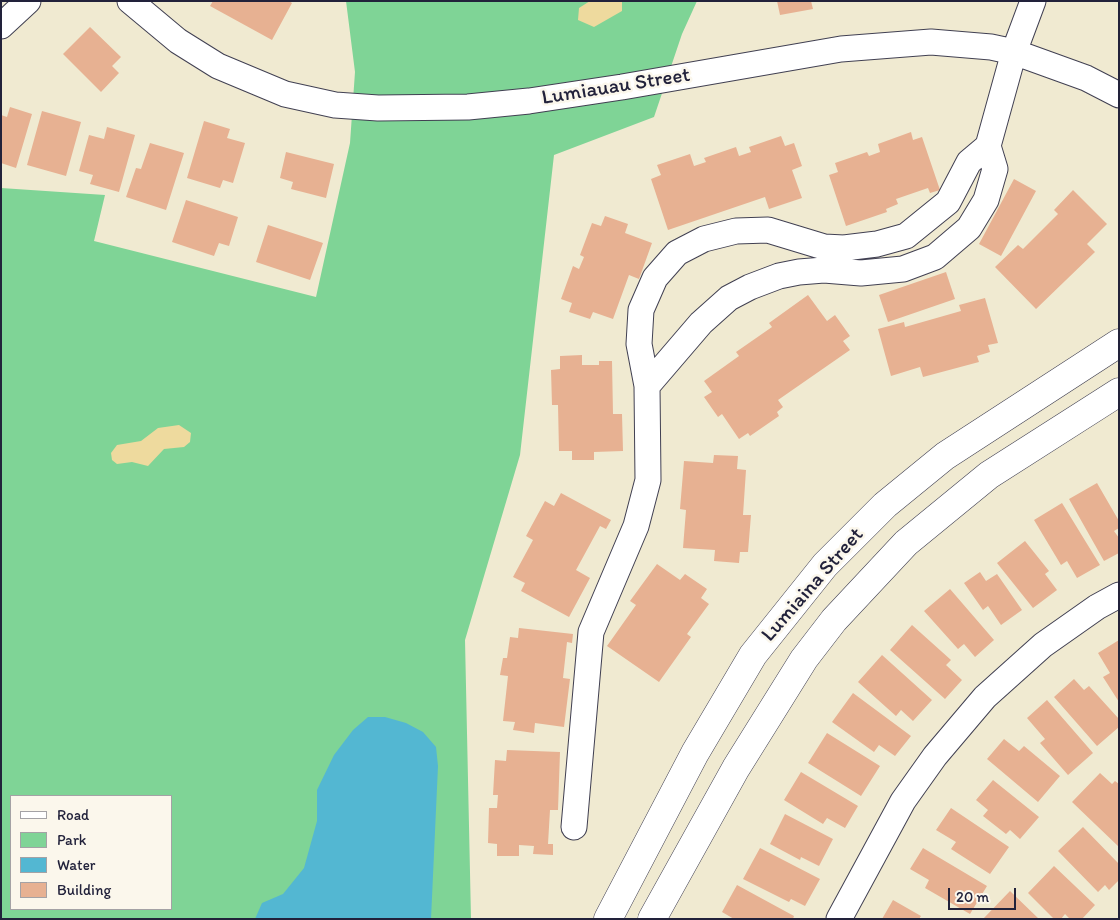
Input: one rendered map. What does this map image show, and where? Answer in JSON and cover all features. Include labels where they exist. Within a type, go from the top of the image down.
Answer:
[{"type":"main road","name":"Lumiaina Street","points":[[608,919],[695,753],[753,655],[825,565],[885,505],[945,456],[1119,343]]},
{"type":"main road","name":"Lumiaina Street","points":[[652,919],[736,768],[804,659],[834,620],[906,543],[989,475],[1119,392]]},
{"type":"street","points":[[1,26],[28,1]]},
{"type":"street","name":"Lumiauau Street","points":[[130,1],[178,41],[218,66],[285,94],[335,105],[378,108],[468,107],[529,101],[841,49],[931,42],[991,47],[1014,52],[1086,78],[1119,95]]},
{"type":"street","points":[[574,827],[591,632],[636,526],[648,480],[647,386],[639,344],[641,310],[655,278],[677,253],[704,239],[736,231],[768,230],[824,259],[861,273],[903,269],[935,257],[969,228],[986,200],[995,169],[988,146],[1014,52],[1033,1]]},
{"type":"street","points":[[647,386],[701,323],[729,298],[824,259],[844,248],[877,244],[906,236],[948,202],[969,162],[988,146]]},
{"type":"street","points":[[839,919],[903,800],[935,756],[985,697],[1043,645],[1097,607],[1119,595]]},
{"type":"green space","points":[[346,1],[697,1],[682,34],[654,117],[554,155],[520,455],[465,640],[471,919],[1,919],[1,188],[105,195],[94,241],[316,297],[350,143],[355,72]]},
{"type":"sand","points":[[590,1],[622,1],[622,11],[594,27],[578,20],[579,8]]},
{"type":"sand","points":[[179,425],[191,433],[190,442],[184,447],[164,449],[148,466],[132,462],[117,464],[112,460],[111,453],[117,445],[141,441],[158,428]]},
{"type":"water","points":[[368,717],[385,717],[406,723],[423,732],[436,747],[438,766],[431,919],[255,919],[262,903],[283,894],[304,868],[317,821],[317,790],[334,755],[353,730]]},
{"type":"building","points":[[213,1],[289,1],[292,3],[272,40],[210,6]]},
{"type":"building","points":[[777,1],[811,1],[813,9],[780,15]]},
{"type":"building","points":[[90,27],[121,57],[112,66],[119,73],[101,92],[63,54]]},
{"type":"building","points":[[10,107],[32,114],[16,168],[1,163],[1,115],[7,117]]},
{"type":"building","points":[[42,111],[81,122],[66,176],[27,165]]},
{"type":"building","points":[[204,121],[230,129],[227,138],[245,143],[233,183],[223,180],[220,188],[187,178]]},
{"type":"building","points":[[107,127],[135,135],[119,192],[90,184],[93,175],[79,171],[89,135],[104,139]]},
{"type":"building","points":[[911,132],[913,140],[922,137],[940,190],[930,193],[928,188],[896,199],[898,204],[886,209],[887,212],[846,226],[829,175],[838,172],[835,163],[867,152],[869,156],[880,152],[878,144]]},
{"type":"building","points":[[781,136],[785,146],[794,143],[802,166],[792,170],[802,198],[769,209],[765,197],[668,230],[651,179],[661,175],[657,165],[690,154],[694,166],[706,162],[704,158],[736,147],[739,156],[751,152],[749,147]]},
{"type":"building","points":[[150,143],[184,153],[166,210],[126,197],[136,168],[141,169]]},
{"type":"building","points":[[286,152],[334,164],[326,198],[291,189],[293,182],[280,178]]},
{"type":"building","points":[[1014,179],[1036,191],[1001,256],[979,244]]},
{"type":"building","points":[[1073,190],[1107,224],[1087,244],[1095,252],[1036,309],[995,267],[1018,245],[1023,249],[1058,214],[1054,210]]},
{"type":"building","points":[[186,200],[238,217],[229,246],[219,243],[214,256],[172,242]]},
{"type":"building","points":[[605,216],[628,224],[625,233],[652,243],[639,279],[629,275],[613,319],[593,312],[590,319],[569,312],[572,303],[561,299],[573,266],[579,269],[584,257],[580,255],[592,223],[601,226]]},
{"type":"building","points":[[268,225],[323,243],[310,280],[256,262]]},
{"type":"building","points":[[946,272],[955,299],[888,322],[879,295]]},
{"type":"building","points":[[808,295],[827,321],[835,315],[850,336],[843,341],[850,350],[778,400],[783,407],[777,412],[779,416],[750,436],[748,433],[739,439],[722,414],[718,417],[704,397],[712,392],[704,381],[739,356],[736,352],[772,327],[769,323]]},
{"type":"building","points":[[985,298],[998,343],[988,345],[990,352],[977,356],[979,362],[923,377],[920,367],[891,376],[878,329],[904,322],[905,327],[961,311],[959,305]]},
{"type":"building","points":[[582,355],[582,365],[599,365],[599,361],[612,361],[613,414],[622,414],[623,451],[594,452],[594,460],[572,460],[572,451],[559,451],[558,405],[552,405],[551,370],[560,369],[560,356]]},
{"type":"building","points":[[714,455],[738,456],[737,469],[746,470],[743,515],[751,515],[748,552],[740,552],[739,563],[714,561],[715,550],[683,548],[686,510],[680,509],[684,461],[713,463]]},
{"type":"building","points":[[1097,483],[1119,521],[1119,528],[1114,531],[1119,538],[1119,553],[1104,561],[1069,499]]},
{"type":"building","points":[[561,493],[611,520],[606,529],[600,526],[576,570],[590,578],[569,617],[521,591],[525,583],[513,577],[533,540],[526,536],[545,501],[554,506]]},
{"type":"building","points":[[1062,503],[1100,565],[1077,578],[1067,561],[1061,565],[1034,520]]},
{"type":"building","points":[[1025,541],[1049,571],[1045,574],[1057,590],[1033,608],[997,563]]},
{"type":"building","points":[[657,564],[680,580],[685,574],[707,589],[701,598],[709,604],[687,634],[691,637],[659,682],[607,646],[636,605],[630,601]]},
{"type":"building","points":[[980,572],[986,581],[997,574],[1022,610],[1001,625],[988,606],[983,610],[964,583]]},
{"type":"building","points":[[950,589],[994,640],[975,657],[964,644],[958,649],[924,611]]},
{"type":"building","points":[[912,625],[951,660],[946,665],[962,680],[945,699],[890,650]]},
{"type":"building","points":[[519,628],[573,634],[572,643],[567,642],[563,678],[570,679],[564,727],[535,723],[534,733],[513,730],[515,722],[503,721],[508,676],[500,675],[503,658],[507,658],[510,637],[518,638]]},
{"type":"building","points":[[1119,640],[1119,702],[1103,677],[1110,673],[1098,653]]},
{"type":"building","points":[[882,655],[932,700],[913,721],[901,710],[896,716],[858,682]]},
{"type":"building","points":[[1074,679],[1084,690],[1089,686],[1119,719],[1119,727],[1097,746],[1054,697]]},
{"type":"building","points":[[853,693],[911,736],[895,756],[879,745],[874,752],[832,722]]},
{"type":"building","points":[[1047,700],[1093,753],[1068,775],[1040,743],[1045,739],[1027,718]]},
{"type":"building","points":[[827,733],[880,766],[861,796],[808,763]]},
{"type":"building","points":[[1004,739],[1019,751],[1024,746],[1060,776],[1038,802],[987,759]]},
{"type":"building","points":[[507,750],[560,752],[558,810],[550,810],[548,844],[553,844],[553,855],[533,854],[534,846],[519,845],[519,856],[497,856],[497,844],[488,843],[489,808],[497,808],[498,795],[493,795],[495,760],[506,761]]},
{"type":"building","points":[[801,772],[858,806],[845,828],[827,818],[823,824],[784,800]]},
{"type":"building","points":[[1100,773],[1112,784],[1115,781],[1119,784],[1119,847],[1072,802]]},
{"type":"building","points":[[993,780],[1039,817],[1020,839],[1010,830],[1006,834],[983,816],[988,810],[976,800]]},
{"type":"building","points":[[951,808],[1009,847],[990,874],[951,849],[956,842],[936,830]]},
{"type":"building","points":[[785,814],[833,839],[819,866],[801,857],[800,860],[770,844]]},
{"type":"building","points":[[1083,827],[1119,864],[1119,880],[1109,890],[1105,885],[1098,892],[1058,851]]},
{"type":"building","points":[[760,848],[820,879],[805,906],[791,899],[789,902],[743,879]]},
{"type":"building","points":[[923,848],[987,886],[970,914],[925,888],[929,880],[910,869]]},
{"type":"building","points":[[1054,866],[1095,905],[1082,919],[1070,919],[1065,914],[1061,919],[1054,919],[1028,893]]},
{"type":"building","points":[[737,885],[794,916],[793,919],[734,919],[722,912]]},
{"type":"building","points":[[1010,891],[1039,919],[983,919]]},
{"type":"building","points":[[893,900],[921,916],[919,919],[882,919]]}]
